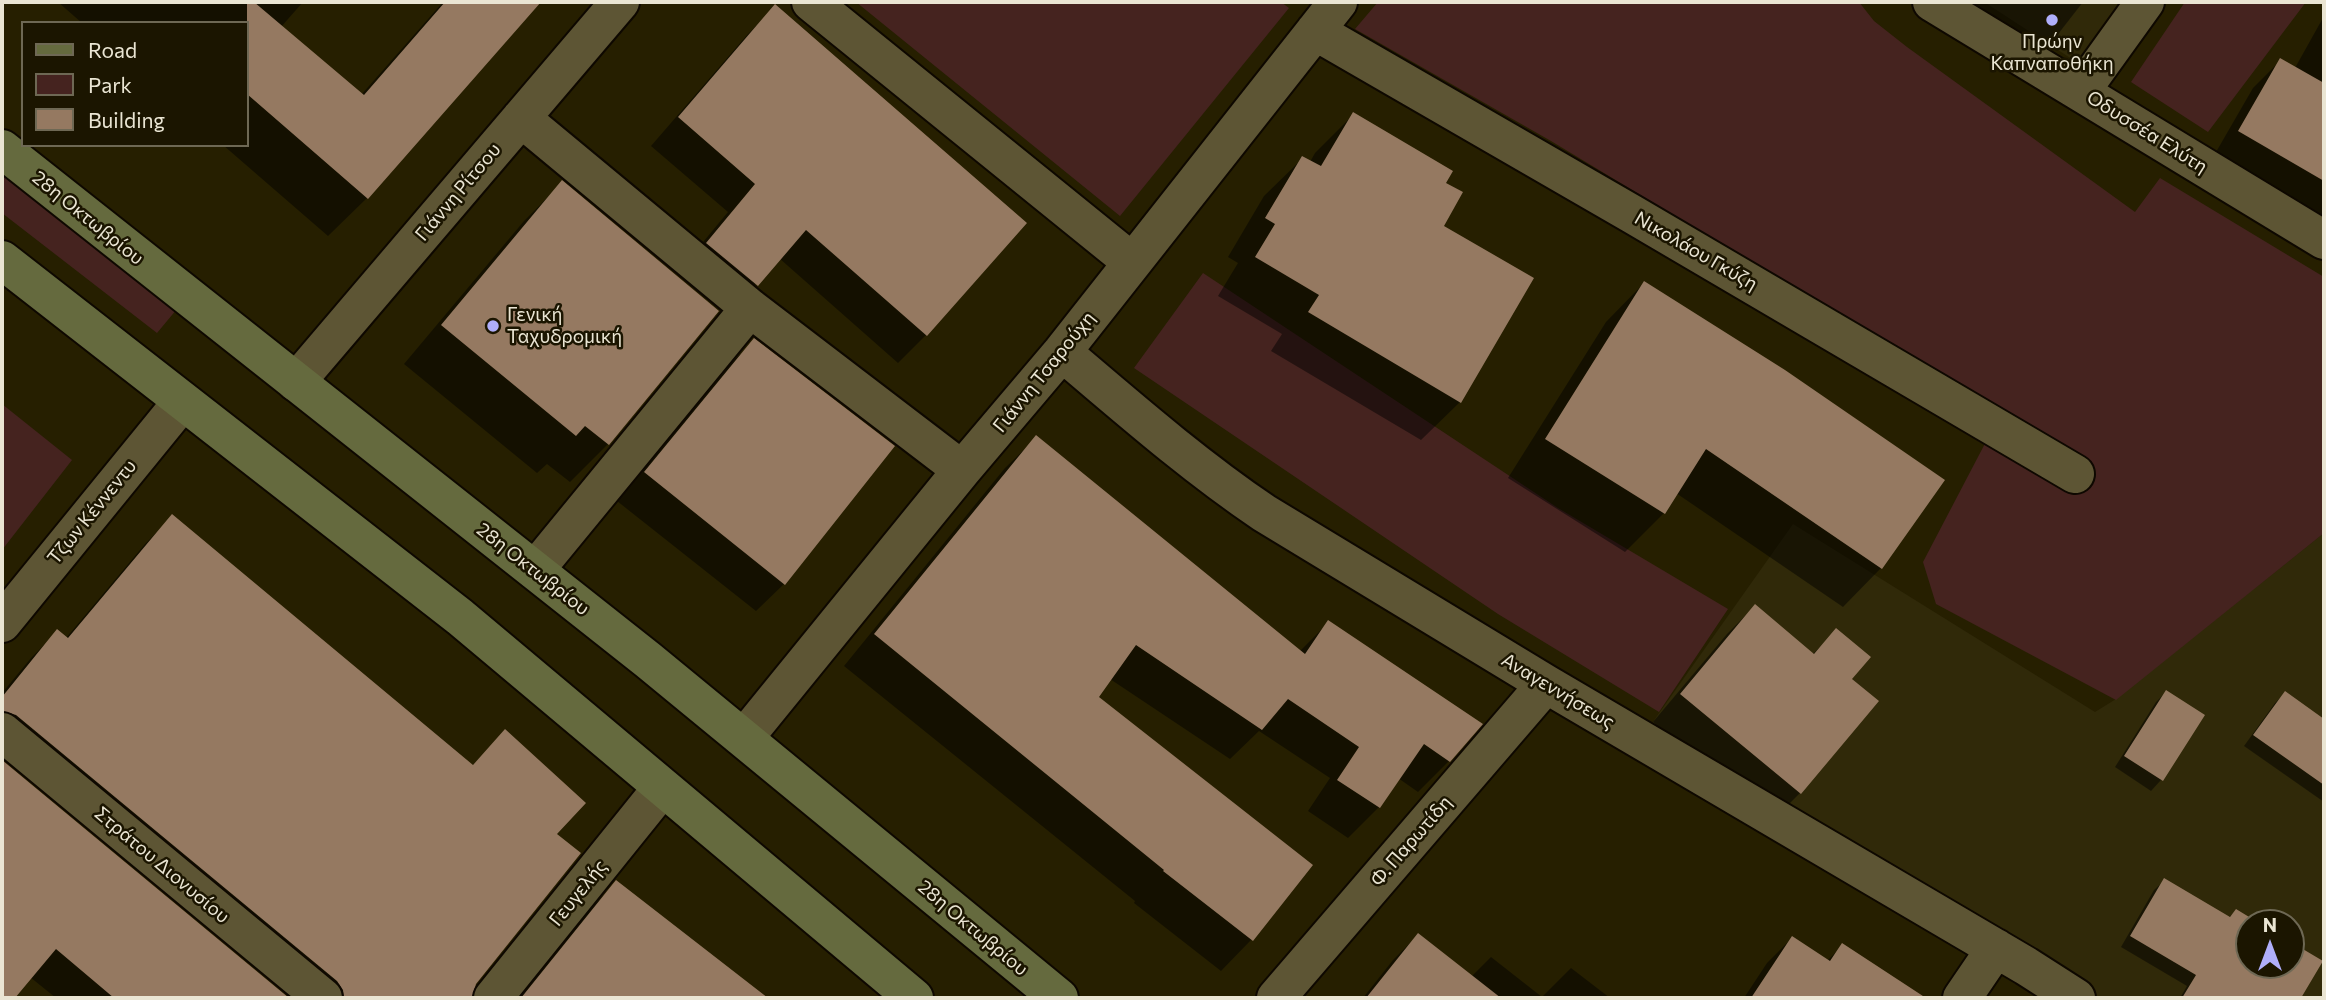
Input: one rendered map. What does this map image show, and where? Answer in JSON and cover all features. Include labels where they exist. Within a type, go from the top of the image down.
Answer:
[{"type":"main road","name":"28η Οκτωβρίου","points":[[2,149],[535,570],[1059,998]]},
{"type":"main road","points":[[2,260],[460,617],[914,998]]},
{"type":"street","name":"Γιάννη Ρίτσου","points":[[296,382],[620,2]]},
{"type":"street","points":[[811,2],[1132,262]]},
{"type":"street","name":"Οδυσσέα Ελύτη","points":[[1932,2],[2324,240]]},
{"type":"street","points":[[2081,91],[2145,2]]},
{"type":"street","name":"Γιάννη Τσαρούχη","points":[[744,738],[962,470],[1062,352],[1329,10]]},
{"type":"street","name":"Νικολάου Γκύζη","points":[[1329,10],[1644,221],[2076,474]]},
{"type":"street","points":[[521,118],[750,308],[962,470]]},
{"type":"street","points":[[535,570],[750,308]]},
{"type":"street","name":"Αναγεννήσεως","points":[[1062,352],[1222,485],[1310,542],[2076,998]]},
{"type":"street","name":"Τζων Κέννεντυ","points":[[2,623],[182,402]]},
{"type":"street","name":"Φ. Παρωτίδη","points":[[1276,998],[1546,684]]},
{"type":"street","name":"Στράτου Διονυσίου","points":[[2,732],[323,998]]},
{"type":"street","name":"Γευγελής","points":[[494,998],[662,788]]},
{"type":"street","points":[[1962,998],[1996,948]]},
{"type":"shaded area","points":[[1984,2],[2123,2],[2078,63]]},
{"type":"shaded area","points":[[1793,524],[2095,712],[2116,699],[2324,533],[2324,998],[2093,998],[1650,726]]},
{"type":"green space","points":[[856,2],[1281,2],[1289,8],[1120,216]]},
{"type":"green space","points":[[1378,2],[1859,2],[1874,21],[1907,47],[2135,212],[2160,178],[2324,277],[2324,533],[2116,700],[1936,604],[1923,562],[2001,413],[1551,141],[1355,29]]},
{"type":"green space","points":[[2185,2],[2306,2],[2208,132],[2131,82]]},
{"type":"green space","points":[[2,174],[177,309],[157,333],[2,213]]},
{"type":"green space","points":[[1203,273],[1558,508],[1728,609],[1659,712],[1498,614],[1134,368]]},
{"type":"green space","points":[[2,404],[72,460],[2,550]]},
{"type":"building","points":[[247,2],[254,2],[364,95],[445,2],[541,2],[368,199],[248,95]]},
{"type":"building","points":[[775,4],[1027,223],[927,336],[806,230],[758,286],[706,243],[755,184],[678,117]]},
{"type":"building","points":[[2280,58],[2324,83],[2324,181],[2238,131]]},
{"type":"building","points":[[1353,112],[1453,171],[1446,183],[1463,192],[1444,226],[1534,278],[1461,403],[1308,312],[1319,295],[1255,257],[1275,224],[1265,218],[1302,156],[1321,166]]},
{"type":"building","points":[[562,180],[719,311],[609,445],[585,426],[576,436],[441,325]]},
{"type":"building","points":[[1644,281],[1785,370],[1945,480],[1882,569],[1706,449],[1665,514],[1545,439]]},
{"type":"building","points":[[754,338],[895,446],[785,585],[644,472]]},
{"type":"building","points":[[1036,435],[1305,654],[1328,620],[1483,724],[1450,762],[1424,744],[1380,808],[1337,780],[1359,747],[1288,699],[1262,730],[1136,645],[1099,697],[1313,865],[1253,941],[1163,871],[874,634]]},
{"type":"building","points":[[172,514],[473,765],[505,729],[586,803],[557,834],[581,853],[476,984],[472,998],[344,998],[343,990],[337,981],[16,715],[2,711],[2,697],[57,629],[68,638]]},
{"type":"building","points":[[1755,604],[1814,654],[1836,628],[1871,657],[1852,679],[1879,701],[1801,794],[1680,694]]},
{"type":"building","points":[[2166,690],[2205,715],[2163,781],[2124,756]]},
{"type":"building","points":[[2285,691],[2324,719],[2324,785],[2253,735]]},
{"type":"building","points":[[2,760],[289,998],[114,998],[56,949],[15,998],[2,998]]},
{"type":"building","points":[[2164,878],[2230,917],[2235,910],[2235,979],[2305,979],[2305,950],[2323,961],[2301,998],[2182,998],[2196,975],[2130,936]]},
{"type":"building","points":[[616,880],[768,998],[521,998]]},
{"type":"building","points":[[1418,933],[1501,998],[1366,998]]},
{"type":"building","points":[[1792,936],[1830,961],[1842,943],[1926,998],[1751,998]]},
{"type":"place","name":"Πρώην Καπναποθήκη","points":[[2052,20]]},
{"type":"place","name":"Γενική Ταχυδρομική","points":[[493,326]]}]
